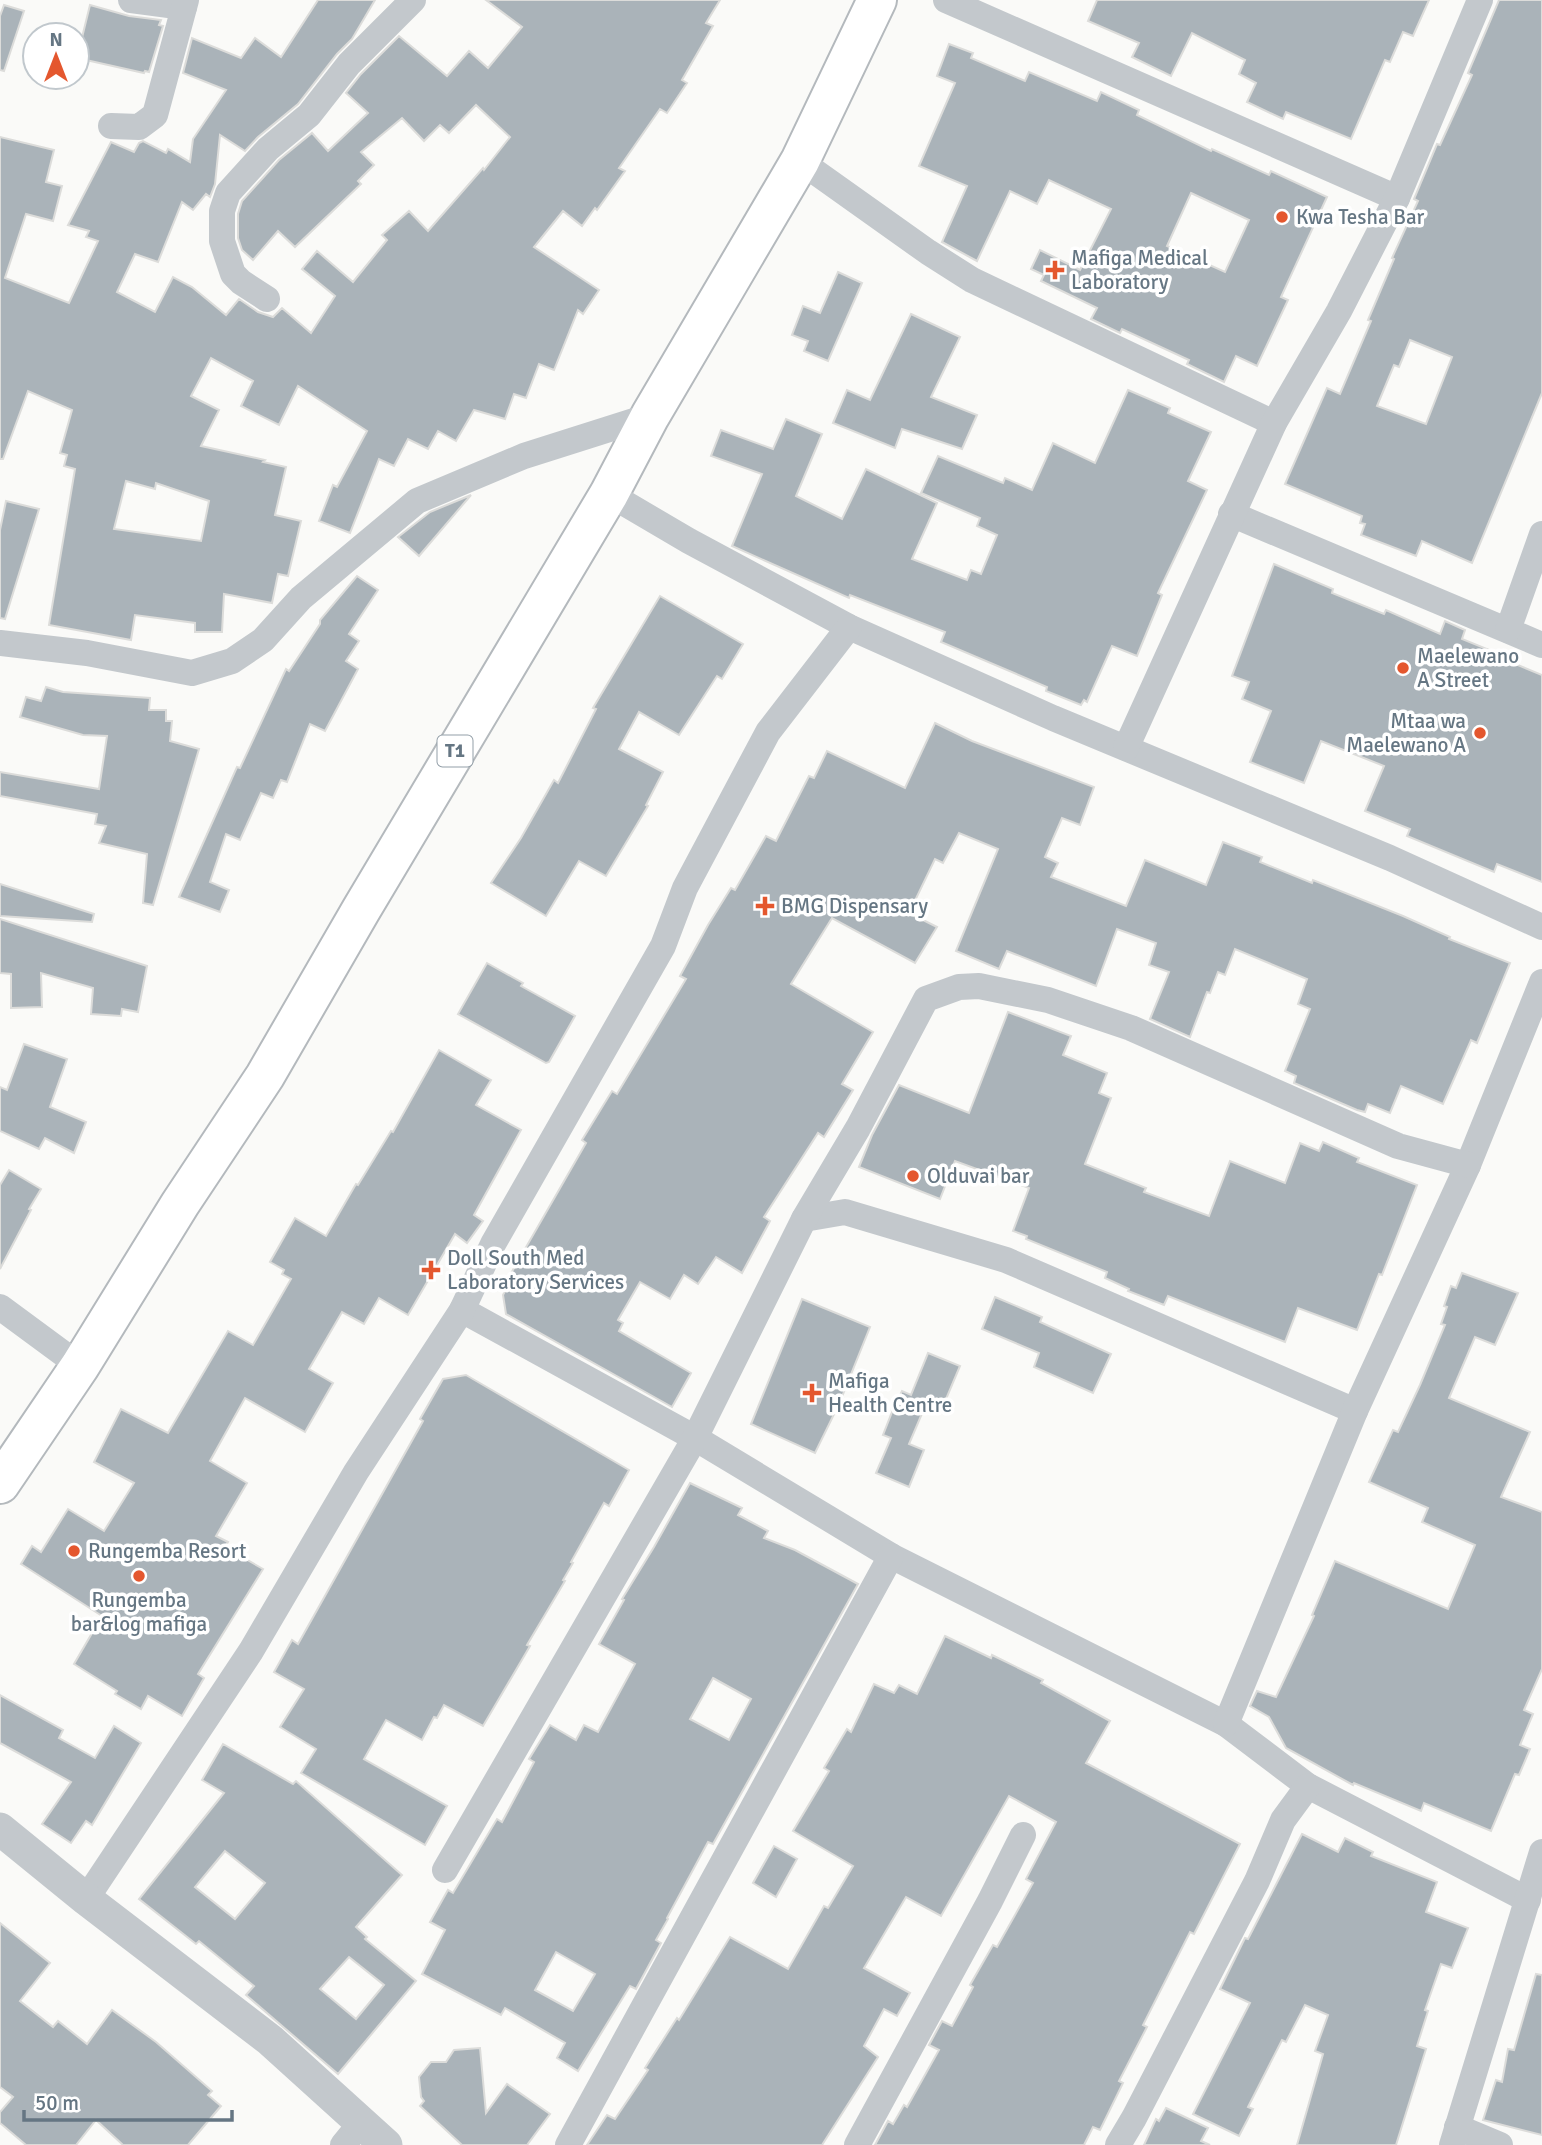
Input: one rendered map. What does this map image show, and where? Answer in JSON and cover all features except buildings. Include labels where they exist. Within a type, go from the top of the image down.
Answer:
[{"type":"highway","name":"T1","points":[[0,1484],[80,1366],[180,1204],[265,1076],[610,494],[650,416],[800,161],[877,0]]},
{"type":"street","points":[[111,126],[139,127],[155,115],[185,3],[131,0]]},
{"type":"street","points":[[267,299],[233,274],[222,241],[222,211],[228,193],[268,149],[309,115],[349,64],[413,0]]},
{"type":"street","points":[[946,0],[1397,198]]},
{"type":"street","points":[[1126,748],[1274,423],[1339,311],[1397,198],[1480,0]]},
{"type":"street","points":[[800,161],[972,280],[1274,423]]},
{"type":"street","points":[[0,643],[87,653],[192,673],[232,661],[263,640],[301,598],[417,501],[524,456],[650,416]]},
{"type":"street","points":[[610,494],[689,541],[849,627],[1126,748],[1390,858],[1542,927]]},
{"type":"street","points":[[1231,514],[1542,645]]},
{"type":"street","points":[[1508,630],[1542,534]]},
{"type":"street","points":[[86,1899],[251,1651],[356,1472],[462,1310],[493,1244],[663,946],[685,888],[768,732],[849,627]]},
{"type":"street","points":[[1226,1724],[1355,1411],[1468,1166],[1542,982]]},
{"type":"street","points":[[445,1870],[695,1438],[804,1219],[858,1128],[926,999],[959,987],[979,986],[1048,1000],[1131,1028],[1398,1146],[1468,1166]]},
{"type":"street","points":[[804,1219],[845,1212],[1006,1260],[1355,1411]]},
{"type":"street","points":[[0,1307],[80,1366]]},
{"type":"street","points":[[462,1310],[695,1438],[891,1556],[1226,1724],[1308,1786],[1528,1899]]},
{"type":"street","points":[[568,2145],[891,1556]]},
{"type":"street","points":[[1118,2145],[1257,1881],[1283,1820],[1308,1786]]},
{"type":"street","points":[[0,1829],[86,1899],[270,2040],[352,2134],[386,2145]]},
{"type":"street","points":[[857,2145],[1023,1835]]},
{"type":"street","points":[[1500,2145],[1454,2136],[1542,1852]]},
{"type":"place","name":"Kwa Tesha Bar","points":[[1282,217]]},
{"type":"place","name":"Mafiga Medical Laboratory","points":[[1055,270]]},
{"type":"place","name":"Maelewano A Street","points":[[1403,668]]},
{"type":"place","name":"Mtaa wa Maelewano A","points":[[1480,733]]},
{"type":"place","name":"BMG Dispensary","points":[[765,906]]},
{"type":"place","name":"Olduvai bar","points":[[913,1176]]},
{"type":"place","name":"Doll South Med Laboratory Services","points":[[431,1270]]},
{"type":"place","name":"Mafiga Health Centre","points":[[812,1393]]},
{"type":"place","name":"Rungemba Resort","points":[[74,1551]]},
{"type":"place","name":"Rungemba bar&log mafiga","points":[[139,1576]]}]
